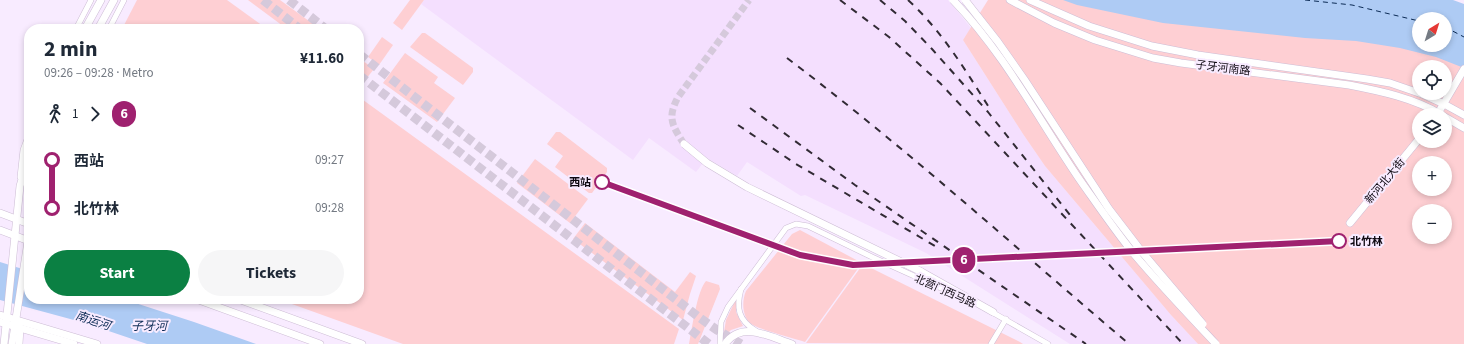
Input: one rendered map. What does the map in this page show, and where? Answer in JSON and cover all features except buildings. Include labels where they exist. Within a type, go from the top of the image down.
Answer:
[{"type":"street","points":[[79,24],[91,0]]},
{"type":"street","points":[[88,24],[101,0]]},
{"type":"street","points":[[101,24],[114,0]]},
{"type":"street","points":[[112,24],[124,0]]},
{"type":"street","points":[[953,0],[988,41],[1022,90],[1082,183],[1120,236],[1154,277],[1216,344]]},
{"type":"street","points":[[965,0],[998,42],[1024,79],[1108,209],[1207,329],[1216,344]]},
{"type":"street","name":"子牙河南路","points":[[1010,0],[1054,23],[1095,40],[1153,58],[1349,85],[1384,93],[1427,107]]},
{"type":"street","name":"子牙河南路","points":[[1030,0],[1089,26],[1152,46],[1198,55],[1367,78],[1390,83],[1412,91]]},
{"type":"street","points":[[1443,108],[1463,70]]},
{"type":"street","points":[[1427,107],[1430,108],[1434,105],[1435,102],[1433,100]]},
{"type":"street","name":"子牙河南路","points":[[1435,100],[1464,115]]},
{"type":"street","name":"子牙河南路","points":[[1452,121],[1464,128]]},
{"type":"street","points":[[684,144],[707,163],[747,187],[920,271],[993,312]]},
{"type":"street","points":[[4,344],[3,320],[13,254],[24,147]]},
{"type":"street","name":"新河北大街","points":[[1350,223],[1412,148]]},
{"type":"street","points":[[20,186],[24,173]]},
{"type":"street","points":[[0,213],[24,222]]},
{"type":"street","name":"北营门西马路","points":[[742,286],[786,228],[796,224],[808,226],[993,312],[1048,344]]},
{"type":"street","points":[[0,230],[24,238]]},
{"type":"street","points":[[12,344],[17,322],[24,271]]},
{"type":"street","points":[[742,286],[738,301],[739,310],[746,323],[758,333]]},
{"type":"street","points":[[720,344],[724,313],[742,286]]},
{"type":"street","points":[[210,304],[320,344]]},
{"type":"street","points":[[252,304],[362,344]]},
{"type":"street","points":[[991,344],[1006,319]]},
{"type":"street","points":[[3,320],[17,322],[98,344]]},
{"type":"street","points":[[17,322],[19,344]]},
{"type":"street","points":[[17,322],[74,344]]},
{"type":"street","points":[[725,344],[731,337],[745,331],[758,333],[792,344]]},
{"type":"shaded area","points":[[137,0],[227,0],[260,24],[125,24]]},
{"type":"shaded area","points":[[248,0],[280,0],[313,24],[280,24]]},
{"type":"shaded area","points":[[410,0],[424,0],[402,30],[393,23]]},
{"type":"shaded area","points":[[424,0],[948,0],[971,28],[963,40],[1045,166],[1171,315],[1198,344],[1070,344],[926,253],[805,195],[801,196],[747,162],[737,176],[707,158],[696,172],[649,138],[633,160],[421,4]]},
{"type":"shaded area","name":"北竹林","points":[[988,0],[1111,0],[1391,38],[1412,46],[1412,52],[1429,52],[1450,60],[1412,60],[1412,100],[1452,100],[1452,61],[1464,65],[1464,344],[1198,344],[1171,315],[1045,166],[963,40]]},
{"type":"shaded area","points":[[422,33],[425,33],[473,68],[473,72],[463,85],[410,47]]},
{"type":"shaded area","points":[[382,37],[393,45],[379,65],[368,57]]},
{"type":"shaded area","points":[[405,53],[438,77],[434,83],[455,98],[437,122],[383,83]]},
{"type":"shaded area","points":[[364,62],[374,69],[364,82]]},
{"type":"shaded area","points":[[364,101],[679,329],[674,344],[403,344],[292,304],[364,304]]},
{"type":"shaded area","points":[[556,132],[560,132],[607,168],[607,172],[592,193],[589,193],[555,167],[563,156],[547,144]]},
{"type":"shaded area","points":[[535,159],[588,199],[570,223],[517,183]]},
{"type":"shaded area","points":[[585,223],[675,292],[690,272],[696,276],[683,320],[573,239]]},
{"type":"shaded area","points":[[800,230],[862,263],[805,342],[753,325],[747,319],[743,307],[746,291],[792,234]]},
{"type":"shaded area","points":[[863,264],[1020,342],[1023,344],[806,343]]},
{"type":"shaded area","points":[[706,281],[719,285],[720,289],[698,344],[689,344],[697,301]]},
{"type":"shaded area","points":[[736,299],[736,312],[743,326],[731,330],[723,338],[726,320]]},
{"type":"water","points":[[1063,0],[1453,0],[1464,4],[1464,68],[1452,63],[1452,60],[1444,60],[1416,52],[1452,52],[1452,12],[1412,12],[1412,51],[1356,41],[1305,38],[1163,23],[1077,5]]},
{"type":"water","name":"子牙河","points":[[0,262],[24,269],[24,304],[138,304],[256,344],[147,344],[85,323],[0,300]]},
{"type":"ferry route","points":[[1305,0],[1352,5],[1412,19]]},
{"type":"ferry route","points":[[1452,31],[1464,37]]},
{"type":"tunnel","points":[[263,0],[294,24]]},
{"type":"tunnel","points":[[289,0],[320,24]]},
{"type":"tunnel","points":[[684,144],[676,132],[672,121],[673,111],[678,97],[749,0]]},
{"type":"tunnel","points":[[364,58],[700,318],[741,344]]},
{"type":"tunnel","points":[[364,79],[709,344]]},
{"type":"railway","points":[[840,0],[889,37],[940,83],[1183,344]]},
{"type":"railway","points":[[880,0],[905,21],[988,112],[1070,215]]},
{"type":"railway","points":[[908,0],[943,38],[990,109]]},
{"type":"railway","points":[[787,58],[875,127],[1129,344]]},
{"type":"railway","points":[[750,108],[855,185],[1086,344]]},
{"type":"railway","points":[[738,125],[796,164],[935,246]]},
{"type":"metro line","name":"6","points":[[602,182],[800,255],[853,265],[1339,241]]},
{"type":"place","name":"西站","points":[[602,182]]},
{"type":"place","name":"北竹林","points":[[1339,241]]},
{"type":"water label","name":"南运河","points":[[93,321]]}]
